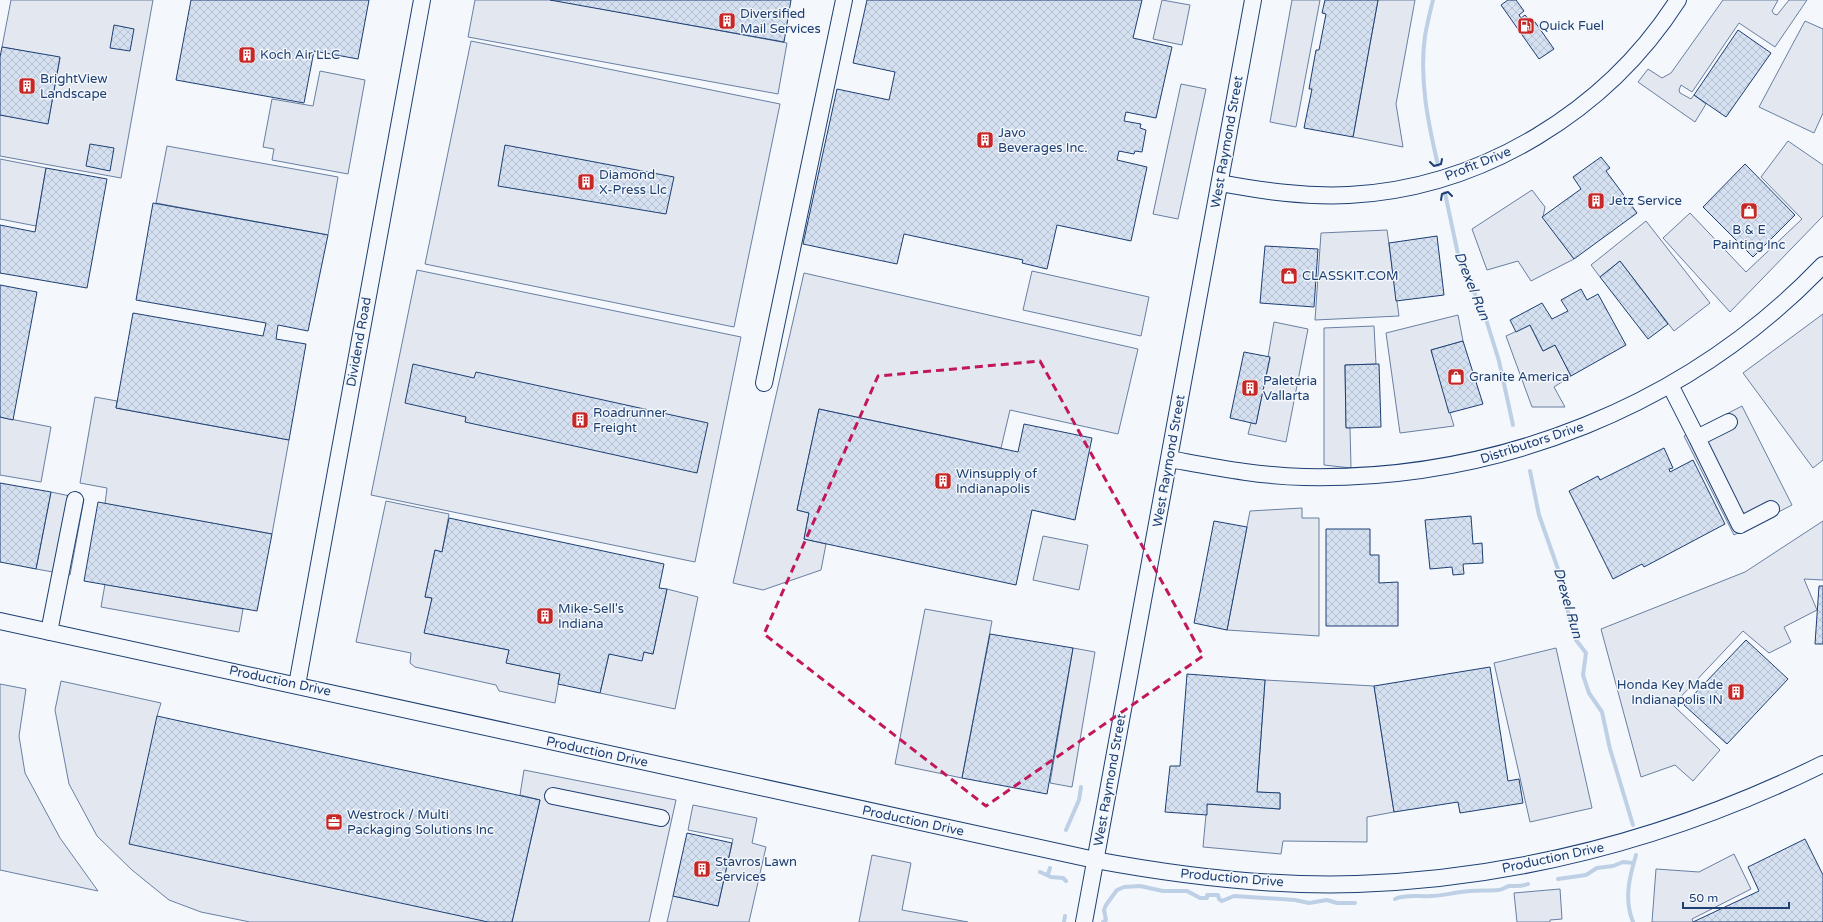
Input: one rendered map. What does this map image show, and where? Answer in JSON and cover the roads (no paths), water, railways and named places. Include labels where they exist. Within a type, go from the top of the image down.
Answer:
[{"type":"street","name":"Dividend Road","points":[[297,685],[422,0]]},
{"type":"street","points":[[764,383],[844,0]]},
{"type":"street","name":"West Raymond Street","points":[[1084,922],[1254,0]]},
{"type":"street","name":"Profit Drive","points":[[1220,183],[1284,194],[1359,194],[1413,186],[1478,166],[1531,140],[1594,96],[1627,64],[1663,22],[1678,0]]},
{"type":"street","name":"Distributors Drive","points":[[1169,459],[1245,472],[1303,477],[1368,476],[1433,469],[1518,450],[1559,437],[1613,415],[1670,385],[1716,356],[1760,324],[1803,286],[1823,265]]},
{"type":"street","points":[[1670,385],[1740,525],[1771,509]]},
{"type":"street","points":[[1697,438],[1729,422]]},
{"type":"street","points":[[49,632],[75,500]]},
{"type":"street","name":"Production Drive","points":[[0,621],[1095,860],[1186,875],[1304,884],[1357,884],[1423,880],[1469,875],[1586,853],[1644,837],[1762,794],[1823,764]]},
{"type":"street","points":[[553,796],[661,818]]},
{"type":"waterway","name":"Drexel Run","points":[[1433,0],[1425,36],[1423,68],[1428,117],[1438,165]]},
{"type":"waterway","name":"Drexel Run","points":[[1445,193],[1459,259],[1485,316],[1499,361],[1513,425]]},
{"type":"waterway","name":"Drexel Run","points":[[1530,471],[1539,515],[1558,569],[1576,640],[1586,653],[1583,675],[1589,693],[1602,712],[1610,749],[1633,825]]},
{"type":"waterway","points":[[1066,830],[1079,800],[1081,787]]},
{"type":"waterway","name":"Drexel Run","points":[[1633,922],[1630,914],[1628,889],[1636,855]]},
{"type":"waterway","points":[[1558,879],[1586,875],[1597,868],[1613,866],[1623,862],[1633,863]]},
{"type":"waterway","points":[[1048,874],[1050,868]]},
{"type":"waterway","points":[[1040,872],[1051,877],[1063,878],[1066,881]]},
{"type":"waterway","points":[[1395,899],[1408,896],[1435,896],[1466,891],[1499,890],[1509,886],[1521,886],[1528,884]]},
{"type":"waterway","points":[[1103,922],[1106,920],[1104,910],[1106,905],[1117,890],[1124,887],[1140,886],[1163,891],[1187,891],[1200,898],[1207,898],[1207,895],[1218,895],[1219,899],[1222,901],[1234,896],[1295,900],[1309,903],[1327,900],[1337,903],[1355,903]]},
{"type":"waterway","points":[[1064,922],[1065,916]]},
{"type":"place","name":"Diversified Mail Services","points":[[727,21]]},
{"type":"place","name":"Quick Fuel","points":[[1526,26]]},
{"type":"place","name":"Koch Air LLC","points":[[247,55]]},
{"type":"place","name":"BrightView Landscape","points":[[27,86]]},
{"type":"place","name":"Javo Beverages Inc.","points":[[985,140]]},
{"type":"place","name":"Diamond X-Press Llc","points":[[586,182]]},
{"type":"place","name":"Jetz Service","points":[[1596,201]]},
{"type":"place","name":"B & E Painting Inc","points":[[1749,211]]},
{"type":"place","name":"CLASSKIT.COM","points":[[1289,276]]},
{"type":"place","name":"Granite America","points":[[1456,377]]},
{"type":"place","name":"Paleteria Vallarta","points":[[1250,388]]},
{"type":"place","name":"Roadrunner Freight","points":[[580,420]]},
{"type":"place","name":"Winsupply of Indianapolis","points":[[943,481]]},
{"type":"place","name":"Mike-Sell's Indiana","points":[[545,616]]},
{"type":"place","name":"Honda Key Made Indianapolis IN","points":[[1736,692]]},
{"type":"place","name":"Westrock / Multi Packaging Solutions Inc","points":[[334,822]]},
{"type":"place","name":"Stavros Lawn Services","points":[[702,869]]}]
